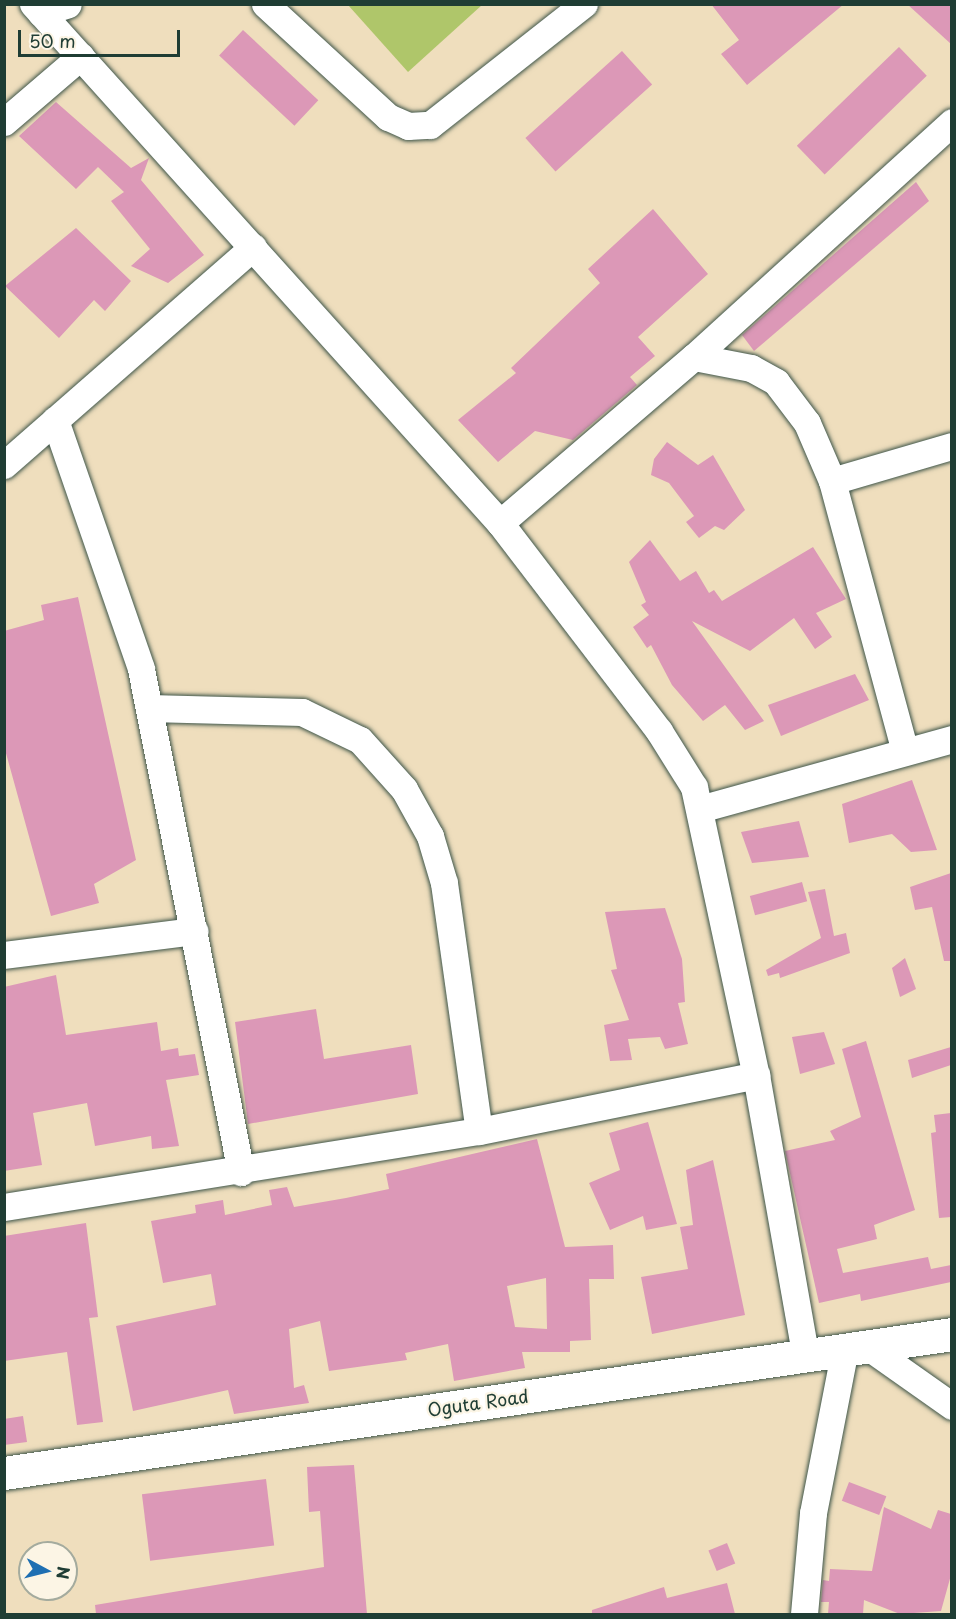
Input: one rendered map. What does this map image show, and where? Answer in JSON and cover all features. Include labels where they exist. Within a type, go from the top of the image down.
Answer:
[{"type":"main road","name":"Oguta Road","points":[[4,1473],[951,1334]]},
{"type":"street","points":[[37,9],[68,4]]},
{"type":"street","points":[[264,4],[388,117],[408,126],[438,119],[584,4]]},
{"type":"street","points":[[37,9],[500,523],[659,730],[693,787],[756,1075],[805,1354]]},
{"type":"street","points":[[4,122],[81,56]]},
{"type":"street","points":[[500,523],[694,357],[950,130]]},
{"type":"street","points":[[4,465],[253,248]]},
{"type":"street","points":[[694,357],[752,368],[776,382],[807,423],[832,481],[904,748]]},
{"type":"street","points":[[55,420],[141,669],[241,1172]]},
{"type":"street","points":[[832,481],[951,446]]},
{"type":"street","points":[[149,708],[302,712],[360,740],[404,789],[430,836],[444,883],[479,1131]]},
{"type":"street","points":[[699,809],[904,748],[951,739]]},
{"type":"street","points":[[4,955],[194,931]]},
{"type":"street","points":[[4,1207],[241,1172],[479,1131],[756,1075]]},
{"type":"street","points":[[804,1614],[813,1513],[856,1347],[951,1406]]},
{"type":"green space","points":[[348,5],[482,5],[408,72]]},
{"type":"building","points":[[711,4],[844,4],[747,85],[721,54],[739,40]]},
{"type":"building","points":[[907,4],[951,4],[951,44]]},
{"type":"building","points":[[243,30],[318,100],[294,126],[219,56]]},
{"type":"building","points":[[899,47],[927,76],[825,174],[797,146]]},
{"type":"building","points":[[622,51],[652,84],[556,171],[525,138]]},
{"type":"building","points":[[56,102],[131,168],[149,158],[141,180],[204,255],[168,283],[131,266],[150,249],[111,201],[124,192],[98,167],[76,189],[19,136]]},
{"type":"building","points":[[916,182],[929,201],[754,351],[742,335]]},
{"type":"building","points":[[653,209],[708,274],[638,337],[655,356],[630,377],[637,385],[573,440],[535,431],[498,462],[458,420],[516,373],[511,368],[600,283],[588,269]]},
{"type":"building","points":[[76,228],[131,281],[105,311],[94,300],[59,338],[5,286]]},
{"type":"building","points":[[667,442],[698,465],[713,455],[745,510],[724,530],[715,526],[699,538],[686,522],[694,516],[669,483],[651,475],[654,459]]},
{"type":"building","points":[[650,540],[680,581],[696,571],[709,593],[714,590],[722,601],[813,547],[846,599],[816,613],[832,637],[815,649],[794,618],[750,651],[692,621],[764,721],[745,730],[725,705],[703,721],[672,685],[651,645],[647,648],[633,627],[649,615],[641,605],[646,602],[629,562]]},
{"type":"building","points":[[78,597],[136,860],[94,884],[99,903],[51,916],[4,746],[4,631],[44,620],[41,605]]},
{"type":"building","points":[[855,674],[869,700],[781,736],[768,705]]},
{"type":"building","points":[[912,780],[937,850],[911,852],[892,834],[849,843],[842,804]]},
{"type":"building","points":[[799,821],[809,857],[752,863],[741,832]]},
{"type":"building","points":[[951,873],[951,961],[944,961],[932,907],[915,910],[910,887]]},
{"type":"building","points":[[802,882],[807,901],[755,915],[750,896]]},
{"type":"building","points":[[825,889],[834,936],[846,933],[850,953],[780,978],[779,973],[768,976],[766,970],[821,938],[808,892]]},
{"type":"building","points":[[665,908],[682,959],[685,1002],[678,1003],[688,1044],[665,1049],[660,1037],[628,1039],[632,1060],[610,1061],[604,1025],[629,1020],[611,970],[617,969],[605,912]]},
{"type":"building","points":[[905,958],[916,989],[900,997],[892,968]]},
{"type":"building","points":[[56,975],[66,1035],[157,1022],[161,1051],[178,1048],[179,1056],[195,1054],[199,1075],[166,1080],[179,1146],[152,1149],[151,1136],[95,1146],[87,1103],[33,1113],[42,1165],[4,1171],[4,987]]},
{"type":"building","points":[[316,1009],[324,1059],[411,1045],[418,1094],[248,1124],[235,1022]]},
{"type":"building","points":[[824,1032],[835,1064],[800,1074],[792,1037]]},
{"type":"building","points":[[866,1041],[915,1210],[874,1225],[877,1239],[837,1249],[843,1273],[928,1257],[931,1269],[951,1265],[951,1282],[861,1301],[860,1294],[819,1303],[785,1151],[835,1140],[830,1131],[861,1117],[842,1049]]},
{"type":"building","points":[[951,1047],[951,1065],[912,1078],[908,1060]]},
{"type":"building","points":[[951,1113],[951,1217],[939,1218],[931,1133],[936,1132],[934,1115]]},
{"type":"building","points":[[648,1122],[677,1224],[646,1230],[643,1216],[610,1230],[589,1183],[620,1170],[609,1133]]},
{"type":"building","points":[[537,1139],[565,1247],[613,1245],[614,1279],[589,1279],[591,1340],[570,1341],[570,1352],[522,1352],[525,1368],[454,1381],[448,1344],[405,1353],[407,1360],[329,1371],[320,1321],[289,1329],[294,1388],[304,1385],[309,1403],[234,1414],[228,1390],[133,1411],[116,1326],[216,1305],[211,1274],[163,1283],[151,1221],[196,1213],[195,1205],[223,1200],[225,1215],[272,1205],[269,1190],[287,1187],[294,1207],[346,1198],[389,1189],[386,1174]],"holes":[[[546,1278],[547,1329],[515,1327],[507,1286]]]},
{"type":"building","points":[[713,1160],[745,1315],[652,1334],[641,1277],[688,1269],[680,1227],[693,1225],[686,1170]]},
{"type":"building","points":[[86,1223],[98,1317],[89,1318],[103,1422],[77,1425],[67,1352],[4,1361],[4,1236]]},
{"type":"building","points":[[23,1416],[27,1442],[4,1445],[4,1419]]},
{"type":"building","points":[[354,1465],[367,1614],[96,1614],[95,1605],[324,1567],[320,1511],[309,1512],[307,1467]]},
{"type":"building","points":[[266,1479],[274,1546],[150,1561],[142,1494]]},
{"type":"building","points":[[849,1482],[886,1496],[879,1515],[842,1501]]},
{"type":"building","points":[[884,1507],[931,1529],[938,1510],[951,1514],[951,1575],[941,1611],[900,1614],[864,1600],[863,1614],[828,1614],[829,1602],[821,1602],[823,1580],[829,1581],[830,1569],[872,1571]]},
{"type":"building","points":[[727,1543],[735,1563],[717,1571],[708,1550]]},
{"type":"building","points":[[727,1583],[735,1614],[592,1614],[592,1610],[664,1587],[667,1598]]}]
